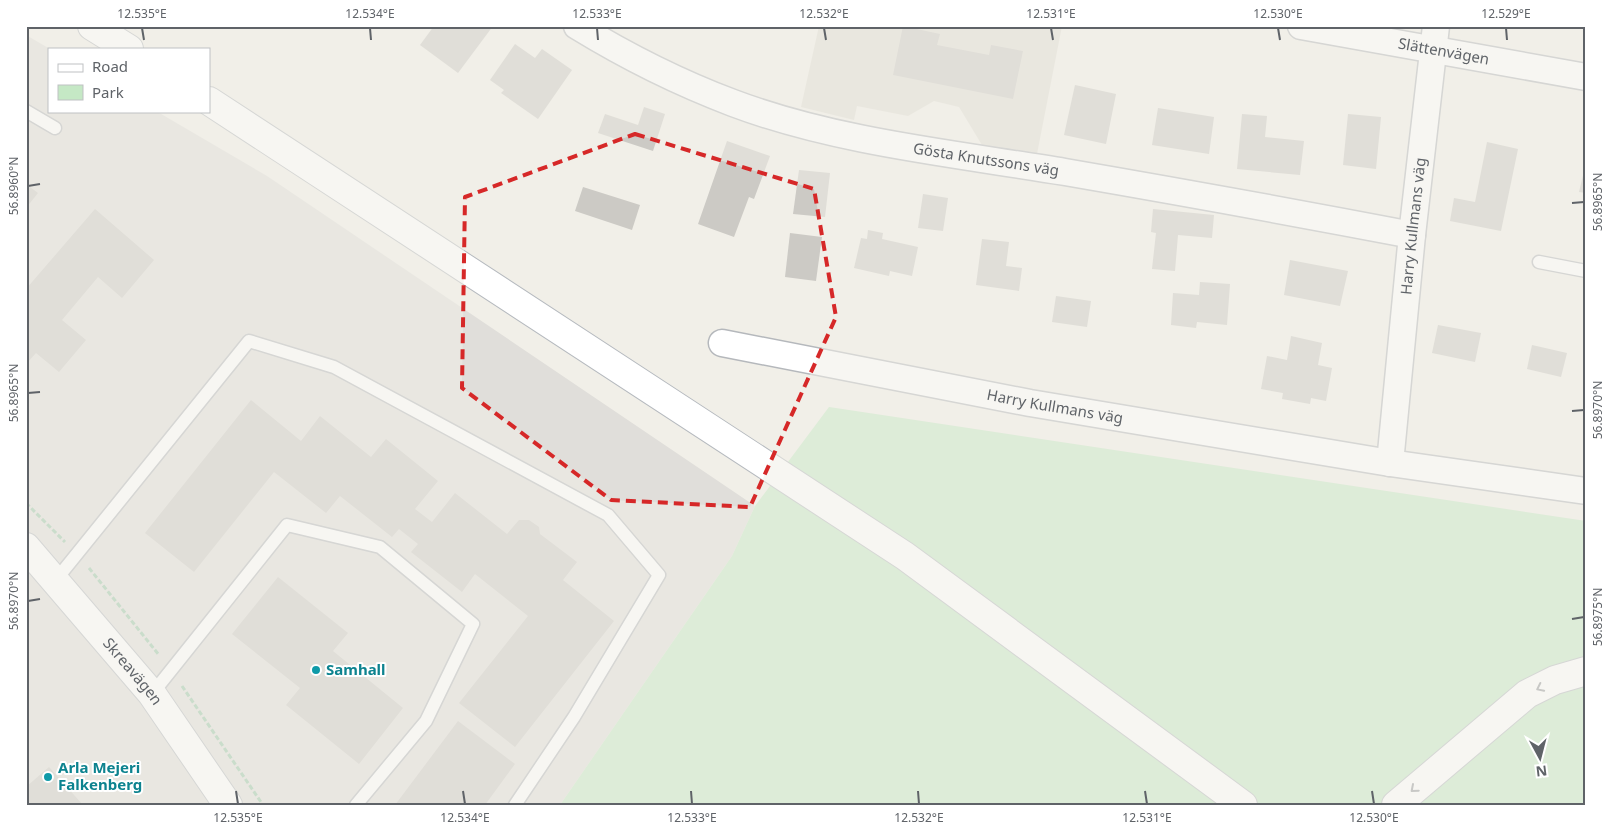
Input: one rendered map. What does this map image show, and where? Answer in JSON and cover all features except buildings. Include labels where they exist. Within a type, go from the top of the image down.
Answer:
[{"type":"main road","points":[[92,26],[127,48]]},
{"type":"main road","points":[[210,102],[905,556],[1242,805]]},
{"type":"main road","name":"Skreavägen","points":[[26,548],[152,694],[228,805]]},
{"type":"main road","points":[[1396,805],[1527,694],[1555,680],[1586,670]]},
{"type":"street","name":"Gösta Knutssons väg","points":[[578,26],[635,58],[733,103],[782,119],[864,138],[1235,201],[1412,235]]},
{"type":"street","name":"Slättenvägen","points":[[1301,26],[1435,37],[1586,77]]},
{"type":"street","name":"Harry Kullmans väg","points":[[1390,463],[1412,235],[1435,37]]},
{"type":"street","name":"Harry Kullmans väg","points":[[722,343],[1030,403],[1390,463],[1586,491]]},
{"type":"lane","points":[[26,111],[55,128]]},
{"type":"lane","points":[[1539,262],[1586,271]]},
{"type":"lane","points":[[55,581],[249,341],[334,367],[608,515],[658,575],[574,717],[515,805]]},
{"type":"lane","points":[[152,694],[287,525],[380,548],[473,624],[426,721],[356,805]]},
{"type":"highlighted area","points":[[635,134],[814,189],[836,317],[750,507],[611,500],[462,388],[465,197]]},
{"type":"shaded area","points":[[819,26],[1062,26],[1036,159],[985,150],[959,107],[934,101],[908,116],[857,106],[854,120],[801,107]]},
{"type":"shaded area","points":[[26,35],[48,48],[48,112],[158,112],[267,176],[755,506],[732,556],[560,805],[26,805]]},
{"type":"green space","points":[[829,407],[1586,521],[1586,805],[560,805],[732,556],[755,506]]},
{"type":"place","name":"Samhall","points":[[316,670]]},
{"type":"place","name":"Arla Mejeri Falkenberg","points":[[48,777]]}]
